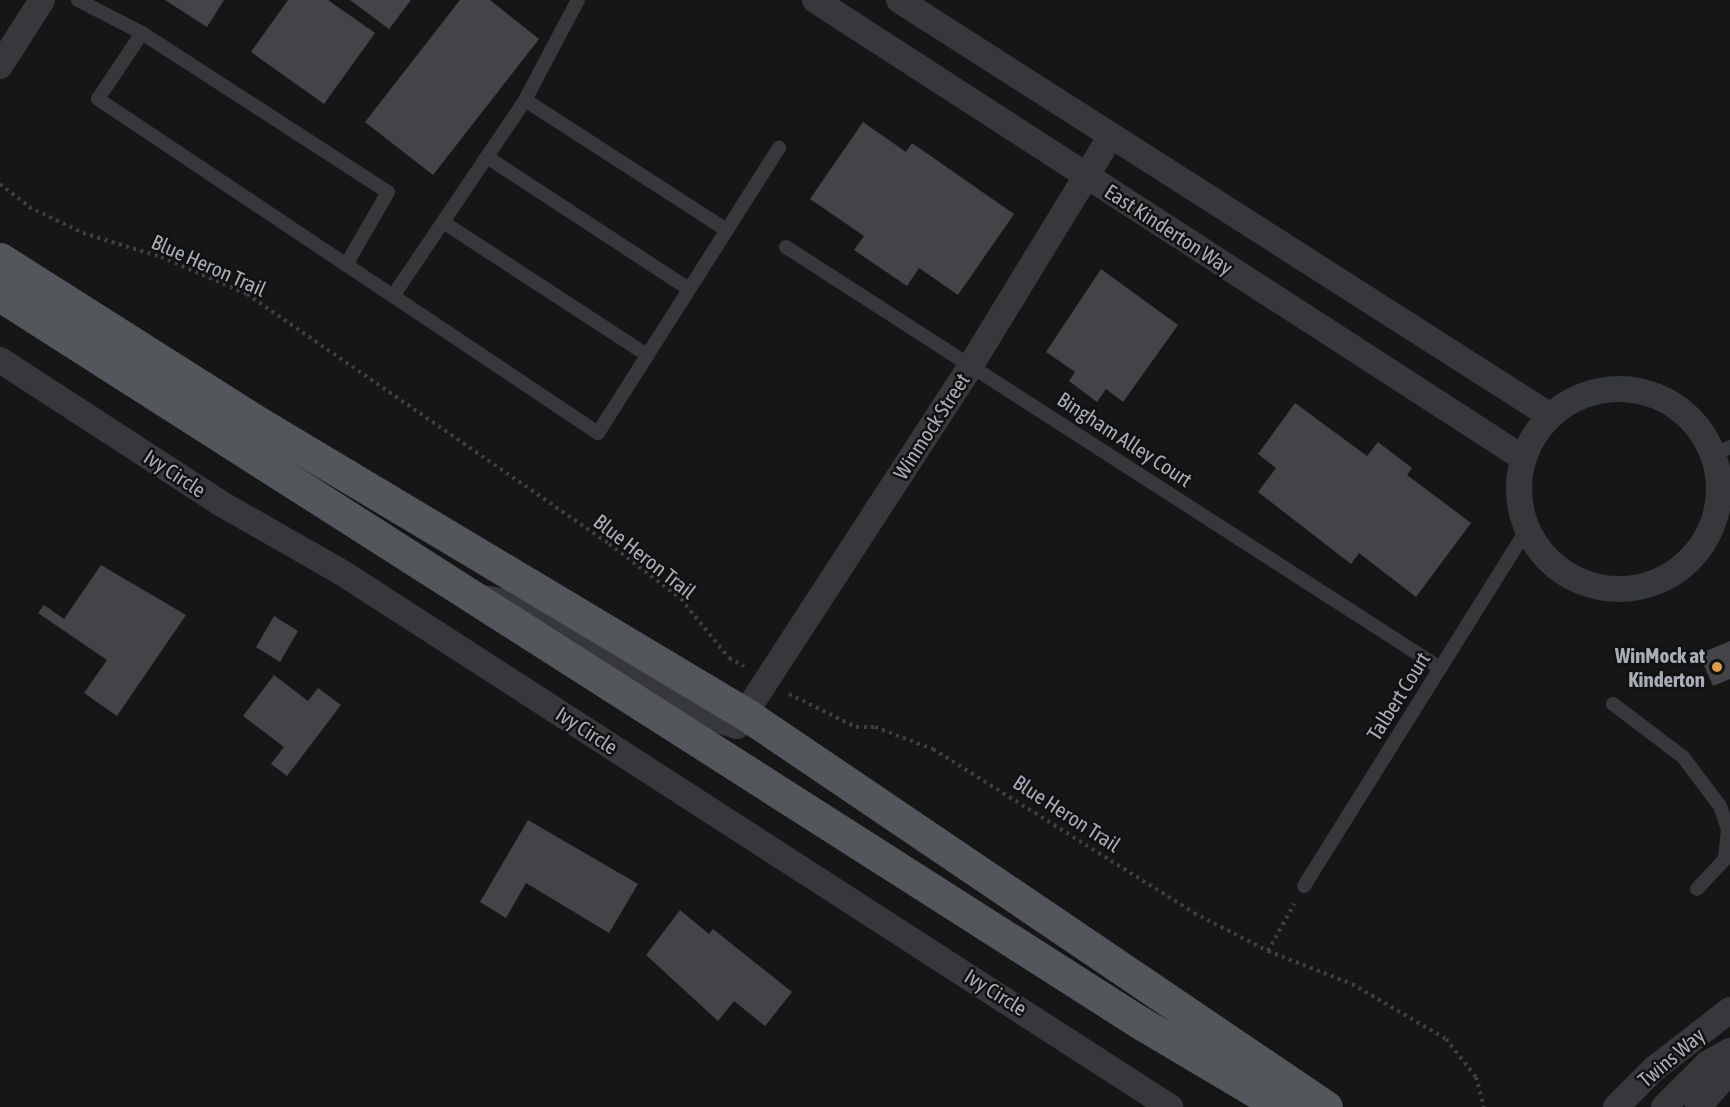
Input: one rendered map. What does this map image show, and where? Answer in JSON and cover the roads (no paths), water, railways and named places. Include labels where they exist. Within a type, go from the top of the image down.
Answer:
[{"type":"main road","points":[[0,260],[252,419],[747,715],[1326,1107]]},
{"type":"main road","points":[[0,295],[1282,1107]]},
{"type":"street","points":[[0,66],[42,0]]},
{"type":"street","name":"East Kinderton Way","points":[[815,0],[1523,458]]},
{"type":"street","points":[[899,0],[1549,416]]},
{"type":"street","name":"Winmock Street","points":[[747,715],[971,365],[1111,136]]},
{"type":"street","name":"Ivy Circle","points":[[0,360],[220,503],[341,572],[1170,1107]]},
{"type":"street","points":[[1596,391],[1651,393],[1696,423],[1722,451],[1717,509],[1704,542],[1680,569],[1647,585],[1611,589],[1576,580],[1547,559],[1527,529],[1518,494],[1523,458],[1549,416],[1596,391]]},
{"type":"street","points":[[474,597],[522,605],[731,728],[747,715]]},
{"type":"street","name":"Twins Way","points":[[1616,1107],[1655,1068],[1730,1010]]},
{"type":"street","name":"Twins Way","points":[[1664,1107],[1708,1063],[1730,1051]]},
{"type":"street","points":[[1698,1107],[1730,1071]]},
{"type":"lane","points":[[78,0],[142,33],[388,192],[346,265]]},
{"type":"lane","points":[[393,297],[525,100],[578,0]]},
{"type":"lane","points":[[142,33],[98,99],[598,433],[779,148]]},
{"type":"lane","points":[[525,100],[727,230]]},
{"type":"lane","points":[[487,157],[689,289]]},
{"type":"lane","points":[[443,222],[647,356]]},
{"type":"lane","name":"Bingham Alley Court","points":[[786,247],[1440,668]]},
{"type":"lane","name":"Talbert Court","points":[[1304,886],[1527,529]]},
{"type":"lane","points":[[1613,704],[1683,757],[1720,806],[1728,830],[1725,859],[1697,889]]},
{"type":"place","name":"WinMock at Kinderton","points":[[1717,667]]}]
